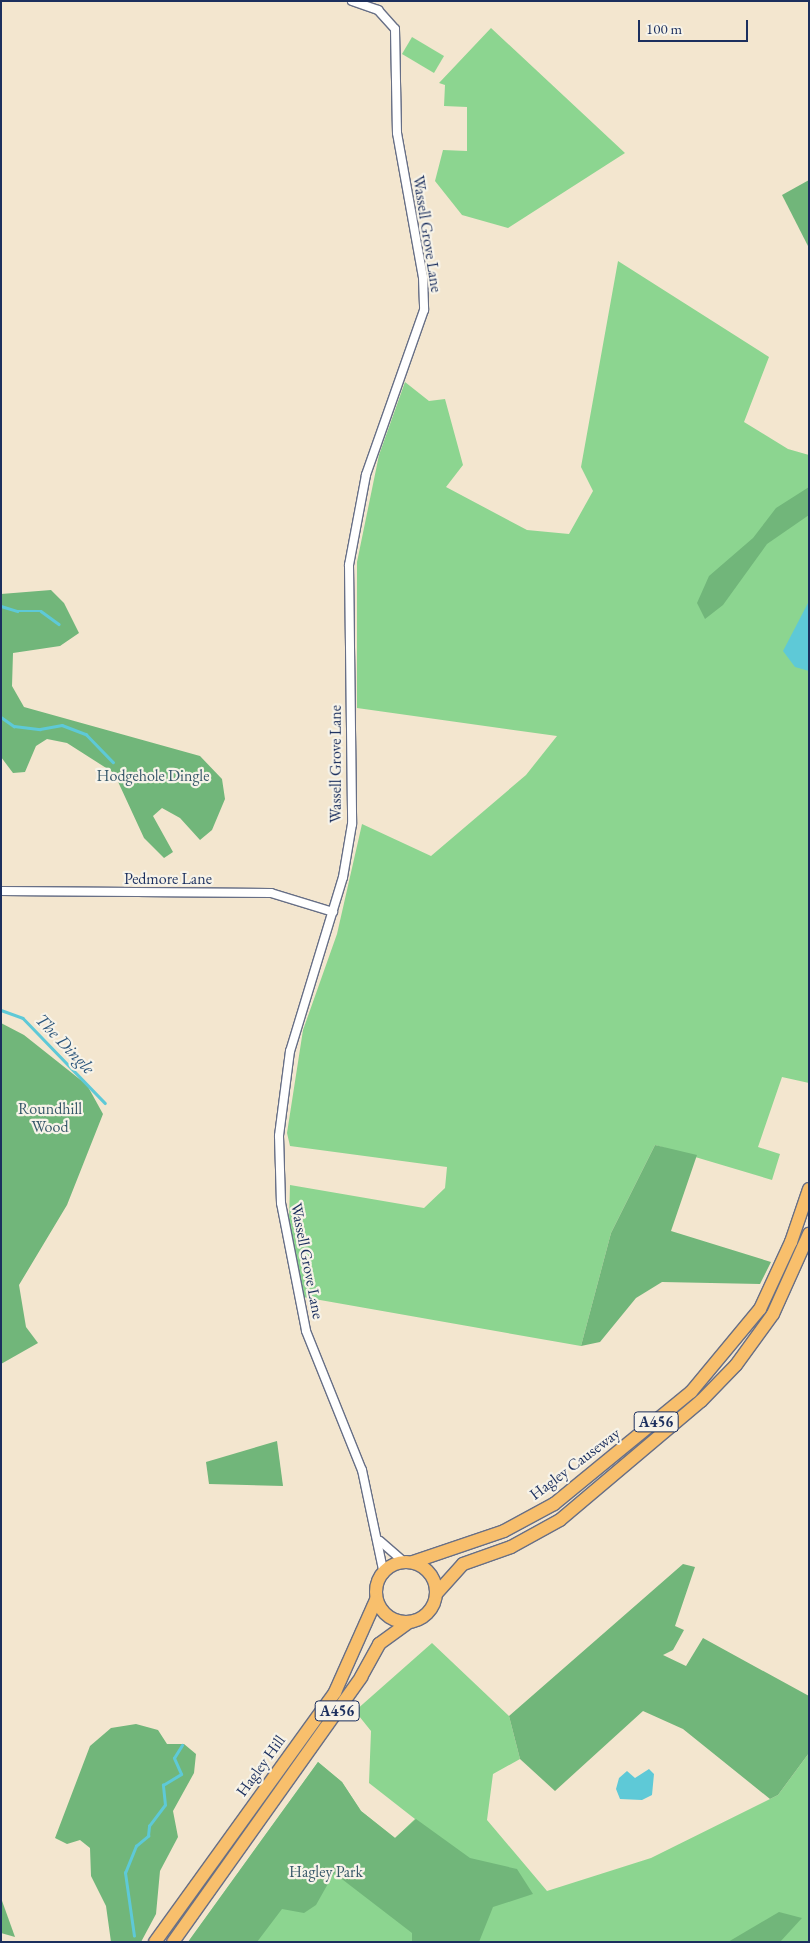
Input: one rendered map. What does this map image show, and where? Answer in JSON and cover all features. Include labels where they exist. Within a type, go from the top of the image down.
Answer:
[{"type":"highway","name":"Hagley Causeway","points":[[409,1562],[504,1531],[554,1504],[691,1392],[760,1309],[791,1242],[809,1189]]},
{"type":"highway","name":"Hagley Causeway","points":[[436,1594],[462,1564],[511,1546],[560,1520],[701,1401],[736,1365],[773,1314],[809,1234]]},
{"type":"highway","points":[[409,1562],[432,1574],[436,1594],[426,1612],[409,1622],[386,1617],[376,1600],[384,1574],[409,1562]]},
{"type":"highway","name":"Hagley Hill","points":[[155,1942],[335,1692],[376,1600]]},
{"type":"highway","name":"Hagley Hill","points":[[174,1942],[361,1677],[379,1644],[409,1622]]},
{"type":"street","name":"Wassell Grove Lane","points":[[352,1],[384,14],[395,29],[397,133],[423,278],[424,310],[366,475],[349,565],[352,824],[332,912],[290,1051],[279,1136],[281,1203],[306,1331],[362,1470],[380,1541],[384,1574]]},
{"type":"street","name":"Pedmore Lane","points":[[1,891],[271,893],[332,912]]},
{"type":"street","points":[[380,1541],[409,1562]]},
{"type":"green space","points":[[491,28],[625,153],[508,228],[462,215],[435,181],[443,150],[467,151],[467,107],[444,106],[445,85],[439,83]]},
{"type":"green space","points":[[412,37],[444,56],[434,73],[402,54]]},
{"type":"green space","points":[[809,180],[809,248],[782,195]]},
{"type":"green space","points":[[618,261],[769,357],[744,422],[788,449],[809,455],[809,1083],[782,1077],[758,1147],[780,1154],[772,1180],[655,1145],[611,1233],[581,1346],[303,1297],[289,1221],[290,1185],[424,1208],[445,1188],[447,1167],[290,1146],[287,1133],[303,1030],[337,934],[362,824],[431,856],[526,775],[557,736],[357,708],[357,562],[379,455],[405,382],[429,401],[445,399],[463,465],[446,487],[527,530],[569,534],[593,491],[581,467]]},
{"type":"green space","points":[[809,487],[809,515],[767,544],[723,605],[705,619],[697,603],[709,576],[753,538],[776,508]]},
{"type":"green space","name":"Hodgehole Dingle","points":[[51,590],[64,603],[79,633],[60,646],[13,653],[12,686],[24,707],[200,756],[222,779],[225,799],[212,830],[200,840],[180,818],[162,808],[153,816],[173,852],[164,858],[144,838],[114,773],[67,743],[47,739],[36,746],[25,772],[13,773],[1,757],[1,594]]},
{"type":"green space","name":"Roundhill Wood","points":[[1,1023],[24,1035],[87,1085],[103,1114],[67,1205],[19,1285],[26,1327],[38,1343],[1,1364]]},
{"type":"green space","points":[[655,1145],[697,1155],[671,1231],[771,1262],[760,1284],[662,1282],[636,1298],[600,1342],[581,1346],[611,1233]]},
{"type":"green space","points":[[277,1441],[283,1486],[209,1484],[206,1462]]},
{"type":"green space","points":[[683,1564],[695,1567],[675,1626],[684,1630],[673,1650],[663,1655],[686,1666],[703,1638],[809,1696],[809,1753],[778,1795],[770,1799],[683,1729],[643,1711],[555,1791],[520,1759],[509,1716]]},
{"type":"green space","name":"Hagley Park","points":[[432,1643],[509,1716],[520,1759],[493,1774],[487,1820],[547,1891],[651,1858],[778,1795],[809,1753],[809,1942],[188,1942],[318,1762],[342,1782],[361,1811],[395,1838],[415,1819],[369,1783],[371,1731],[355,1711]]},
{"type":"green space","points":[[136,1724],[158,1730],[167,1744],[184,1744],[196,1754],[194,1773],[173,1811],[178,1837],[160,1871],[156,1914],[141,1942],[111,1942],[106,1906],[91,1876],[90,1848],[80,1840],[67,1844],[55,1838],[90,1746],[111,1728]]},
{"type":"green space","points":[[318,1762],[342,1782],[361,1811],[395,1838],[416,1819],[470,1858],[517,1869],[533,1894],[493,1907],[479,1942],[412,1942],[412,1933],[334,1873],[316,1905],[304,1913],[282,1909],[257,1942],[188,1942]]},
{"type":"green space","points":[[1,1898],[15,1937],[1,1933]]},
{"type":"green space","points":[[779,1912],[802,1918],[780,1942],[728,1942]]},
{"type":"water","points":[[809,601],[809,671],[795,667],[783,651]]},
{"type":"water","points":[[649,1769],[654,1774],[652,1795],[642,1800],[620,1799],[616,1789],[619,1778],[627,1771],[635,1778]]},
{"type":"waterway","name":"The Dingle","points":[[1,606],[17,611],[41,611],[59,624]]},
{"type":"waterway","points":[[1,717],[14,726],[40,729],[62,725],[86,734],[113,762]]},
{"type":"waterway","name":"The Dingle","points":[[1,1010],[23,1018],[105,1103]]},
{"type":"waterway","points":[[134,1936],[125,1873],[136,1846],[148,1836],[149,1826],[165,1805],[163,1785],[181,1774],[174,1758],[182,1745]]}]
